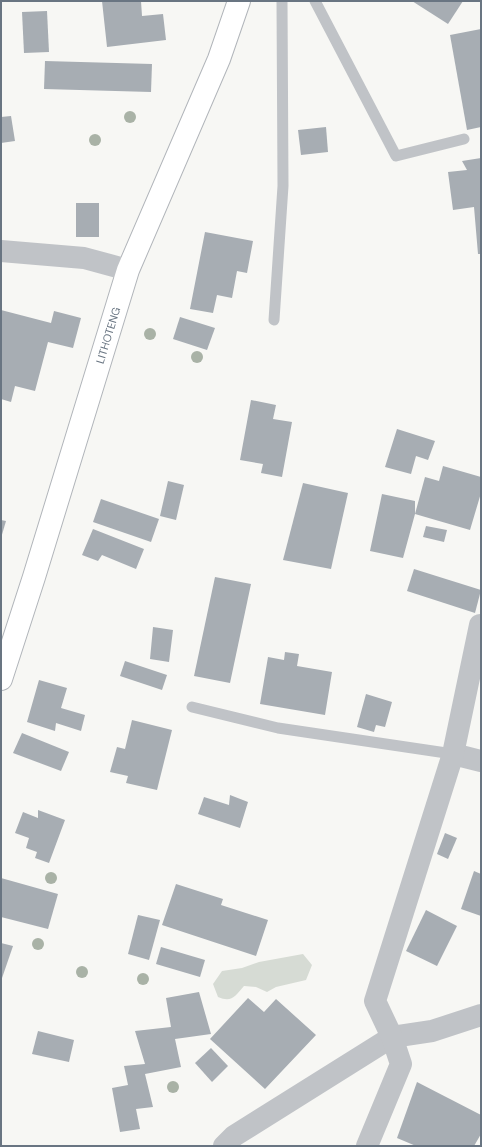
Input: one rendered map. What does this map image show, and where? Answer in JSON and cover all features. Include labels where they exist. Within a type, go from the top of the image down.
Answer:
[{"type":"main road","name":"LITHOTENG","points":[[1,679],[34,577],[128,270],[219,59],[239,1]]},
{"type":"street","points":[[1,251],[84,258],[128,270]]},
{"type":"street","points":[[367,1146],[401,1064],[392,1037],[375,1002],[453,754],[480,625]]},
{"type":"street","points":[[453,754],[481,761]]},
{"type":"street","points":[[224,1146],[234,1136],[392,1037],[432,1031],[481,1015]]},
{"type":"lane","points":[[274,320],[283,186],[282,1]]},
{"type":"lane","points":[[315,1],[396,156],[464,139]]},
{"type":"lane","points":[[192,707],[278,728],[453,754]]},
{"type":"shaded area","points":[[303,954],[312,965],[306,980],[276,987],[267,992],[256,987],[244,986],[233,998],[223,999],[218,997],[213,984],[222,971],[242,968],[259,962]]},
{"type":"building","points":[[102,1],[141,1],[142,16],[163,14],[166,40],[107,47]]},
{"type":"building","points":[[412,1],[463,1],[448,24]]},
{"type":"building","points":[[47,11],[49,52],[24,53],[22,12]]},
{"type":"building","points":[[481,29],[481,127],[467,130],[450,35]]},
{"type":"building","points":[[45,61],[152,64],[151,92],[44,89]]},
{"type":"building","points":[[11,116],[15,141],[1,143],[1,117]]},
{"type":"building","points":[[326,127],[328,152],[301,155],[298,130]]},
{"type":"building","points":[[481,158],[481,254],[478,254],[474,207],[453,210],[448,172],[467,170],[462,161]]},
{"type":"building","points":[[76,203],[99,203],[99,237],[76,237]]},
{"type":"building","points":[[205,232],[253,241],[247,273],[237,271],[232,298],[217,295],[213,313],[190,309]]},
{"type":"building","points":[[1,310],[51,323],[54,311],[81,318],[73,348],[48,342],[35,391],[15,386],[11,402],[1,399]]},
{"type":"building","points":[[180,317],[215,328],[207,350],[173,339]]},
{"type":"building","points":[[251,400],[276,405],[273,419],[292,422],[282,477],[261,473],[263,464],[240,460]]},
{"type":"building","points":[[397,429],[435,441],[428,460],[416,456],[411,474],[385,467]]},
{"type":"building","points":[[443,466],[481,477],[481,493],[470,530],[415,514],[425,477],[439,481]]},
{"type":"building","points":[[168,481],[184,485],[176,520],[160,516]]},
{"type":"building","points":[[303,483],[348,493],[331,569],[283,560]]},
{"type":"building","points":[[382,494],[415,501],[415,514],[403,558],[370,551]]},
{"type":"building","points":[[101,499],[159,519],[151,542],[93,522]]},
{"type":"building","points":[[1,520],[6,521],[1,538]]},
{"type":"building","points":[[426,526],[447,530],[444,542],[423,537]]},
{"type":"building","points":[[93,529],[144,549],[136,569],[102,555],[98,561],[82,555]]},
{"type":"building","points":[[414,569],[481,590],[475,613],[407,591]]},
{"type":"building","points":[[215,577],[251,584],[230,683],[194,676]]},
{"type":"building","points":[[153,627],[173,630],[169,662],[150,659]]},
{"type":"building","points":[[285,652],[299,654],[297,666],[332,672],[325,715],[260,704],[268,657],[284,660]]},
{"type":"building","points":[[125,661],[167,675],[162,690],[120,676]]},
{"type":"building","points":[[39,680],[67,688],[61,708],[85,715],[81,731],[56,723],[55,731],[27,722]]},
{"type":"building","points":[[366,694],[392,702],[385,727],[376,725],[374,732],[357,727]]},
{"type":"building","points":[[132,720],[172,730],[157,790],[126,783],[128,776],[110,772],[117,747],[125,749]]},
{"type":"building","points":[[22,733],[69,752],[61,771],[13,753]]},
{"type":"building","points":[[230,795],[248,802],[240,828],[198,814],[204,797],[229,805]]},
{"type":"building","points":[[38,810],[65,820],[49,863],[35,858],[37,852],[26,848],[29,838],[15,833],[23,812],[38,818]]},
{"type":"building","points":[[445,833],[457,838],[448,859],[437,854]]},
{"type":"building","points":[[474,871],[481,874],[481,916],[461,909]]},
{"type":"building","points":[[1,878],[58,894],[48,929],[1,917]]},
{"type":"building","points":[[176,884],[223,899],[221,905],[268,920],[256,956],[162,925]]},
{"type":"building","points":[[426,910],[457,926],[437,966],[406,951]]},
{"type":"building","points":[[138,915],[160,920],[149,960],[128,954]]},
{"type":"building","points":[[1,943],[13,946],[1,981]]},
{"type":"building","points":[[161,947],[205,960],[200,977],[156,964]]},
{"type":"building","points":[[199,992],[211,1034],[175,1039],[181,1067],[145,1074],[153,1107],[136,1109],[140,1129],[120,1132],[112,1088],[128,1085],[124,1066],[145,1064],[135,1031],[171,1027],[166,998]]},
{"type":"building","points":[[248,998],[264,1012],[276,999],[316,1035],[265,1089],[210,1039]]},
{"type":"building","points":[[38,1031],[74,1040],[69,1062],[32,1054]]},
{"type":"building","points":[[211,1048],[228,1066],[212,1082],[195,1063]]},
{"type":"building","points":[[417,1082],[481,1115],[481,1134],[474,1146],[416,1146],[397,1138]]}]
